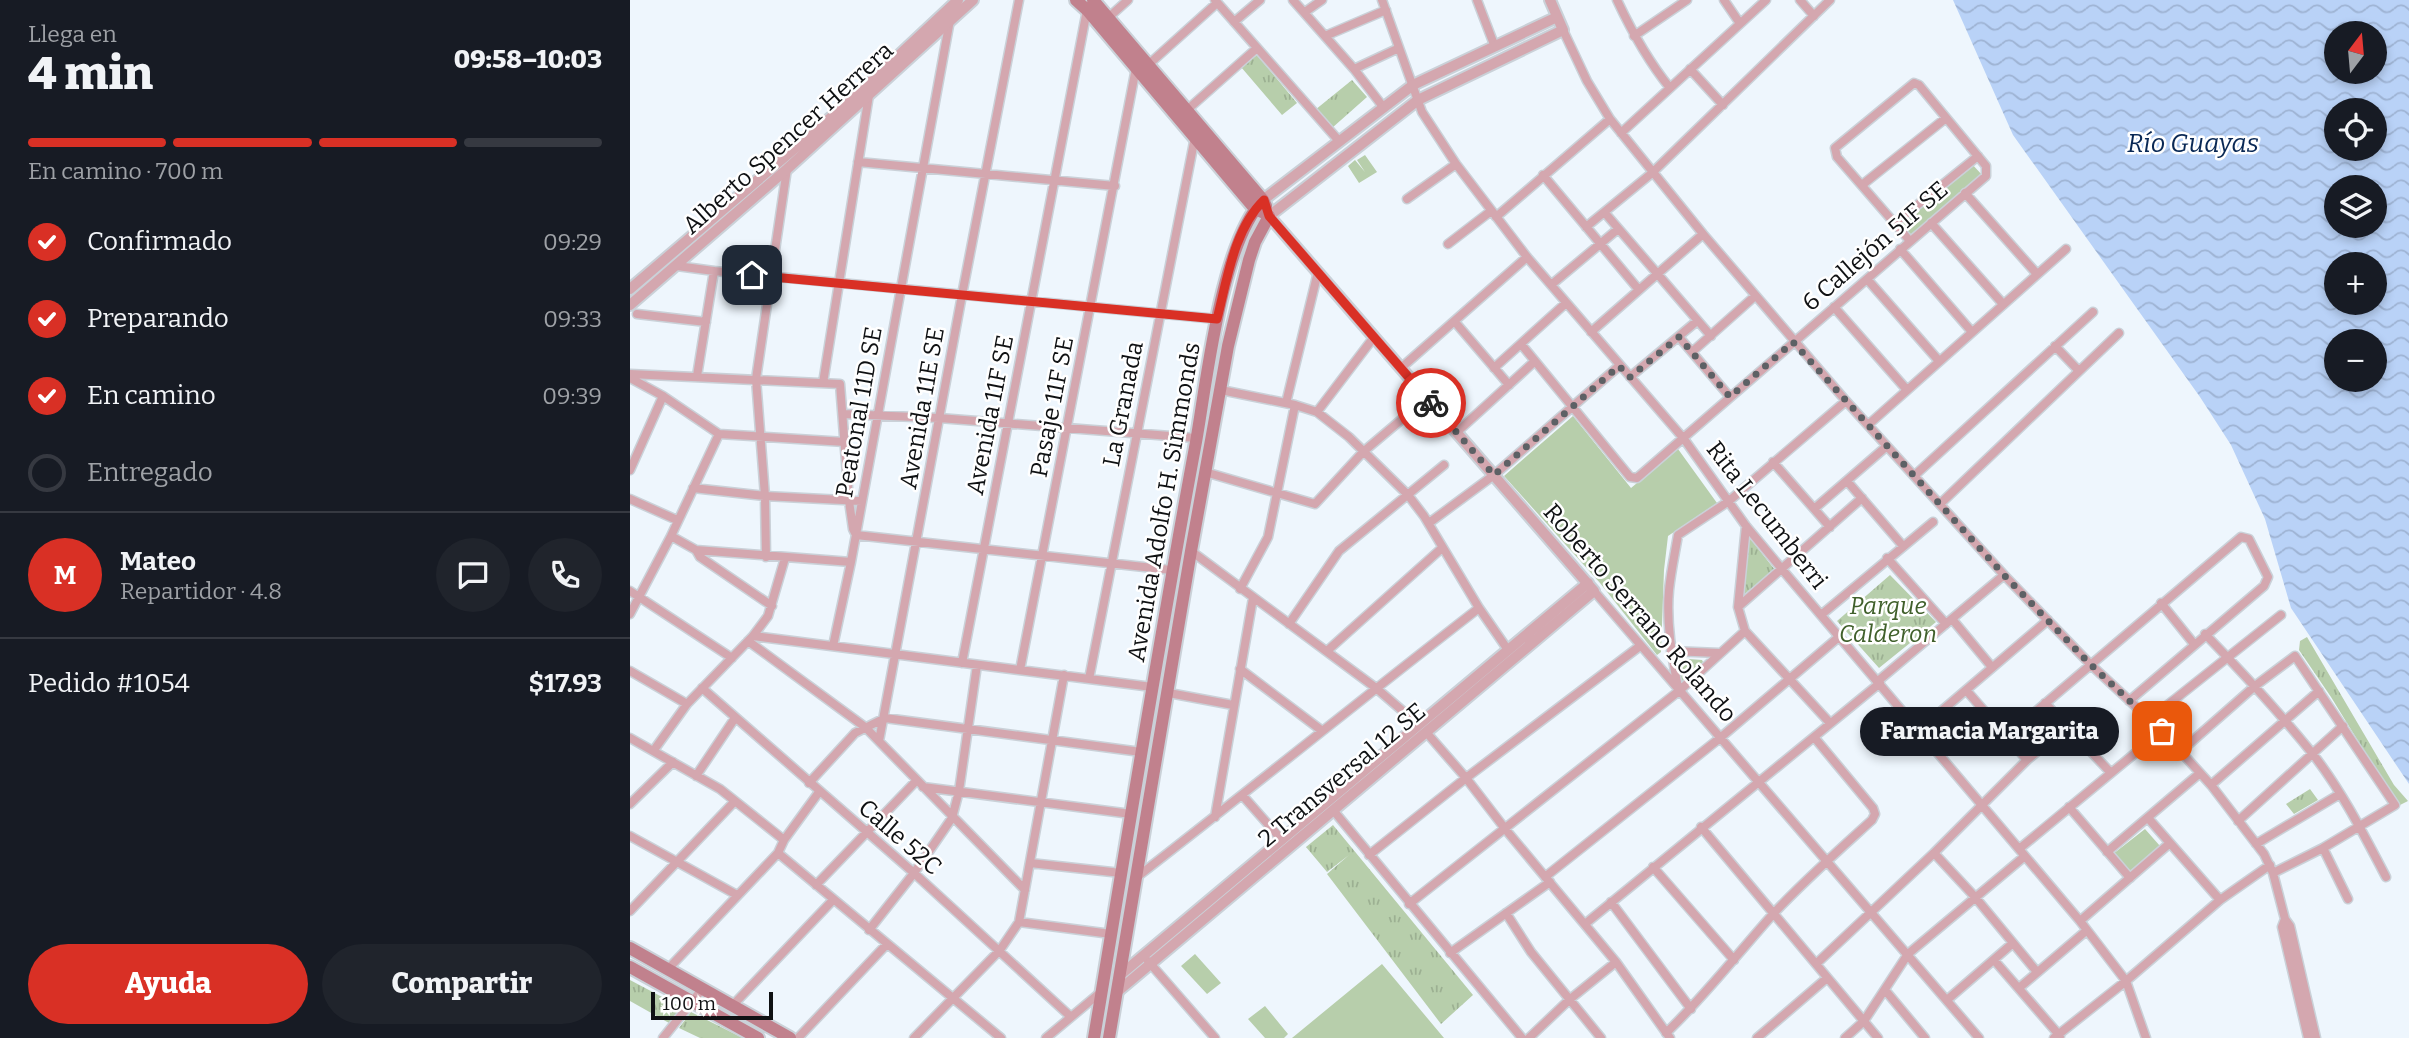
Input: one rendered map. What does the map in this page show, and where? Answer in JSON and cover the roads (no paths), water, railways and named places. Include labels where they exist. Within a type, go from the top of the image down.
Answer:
[{"type":"main road","name":"Roberto Serrano Rolando","points":[[1076,0],[1109,17],[1195,137],[1259,204]]},
{"type":"main road","name":"Roberto Serrano Rolando","points":[[1090,5],[1142,66],[1187,110],[1269,216]]},
{"type":"main road","name":"Avenida Adolfo H. Simmonds","points":[[1094,1038],[1171,570],[1217,319],[1238,243],[1259,204]]},
{"type":"main road","name":"Avenida Adolfo H. Simmonds","points":[[1109,1038],[1205,472],[1246,270],[1255,242],[1269,216]]},
{"type":"main road","points":[[630,948],[790,1038]]},
{"type":"main road","points":[[630,967],[758,1038]]},
{"type":"street","name":"Alberto Spencer Herrera","points":[[630,289],[849,102],[958,0]]},
{"type":"street","name":"Alberto Spencer Herrera","points":[[634,310],[677,266],[973,0]]},
{"type":"street","name":"Avenida 11E SE","points":[[879,741],[1019,0]]},
{"type":"street","points":[[1109,17],[1128,0]]},
{"type":"street","points":[[1234,22],[1260,0]]},
{"type":"street","points":[[1293,0],[1354,69],[1384,108]]},
{"type":"street","points":[[1305,12],[1322,0]]},
{"type":"street","name":"Rita Lecumberri","points":[[1382,0],[1422,112],[1456,164],[1527,257],[1684,439],[1746,526],[2080,921],[2126,981],[2146,1038]]},
{"type":"street","points":[[1478,0],[1495,47]]},
{"type":"street","points":[[1550,0],[1587,81],[1610,119],[1793,342],[2004,575],[2090,664],[2181,751],[2256,844],[2271,869],[2285,919],[2290,926],[2316,1038]]},
{"type":"street","points":[[1617,0],[1634,36],[1670,88]]},
{"type":"street","points":[[1634,36],[1687,0]]},
{"type":"street","points":[[1724,0],[1739,22]]},
{"type":"street","points":[[1621,133],[1766,0]]},
{"type":"street","points":[[1800,0],[1814,16]]},
{"type":"street","points":[[1586,227],[1652,173],[1830,0]]},
{"type":"street","points":[[1142,66],[1216,2],[1339,141]]},
{"type":"street","name":"Avenida 11F SE","points":[[962,663],[1090,5]]},
{"type":"street","points":[[1325,36],[1385,10]]},
{"type":"street","name":"Avenida Adolfo H. Simmonds","points":[[1259,204],[1413,85],[1557,18]]},
{"type":"street","name":"Peatonal 11D SE","points":[[832,646],[856,536],[950,20]]},
{"type":"street","name":"Avenida Adolfo H. Simmonds","points":[[1269,216],[1418,100],[1563,30]]},
{"type":"street","points":[[1187,110],[1257,48]]},
{"type":"street","points":[[1354,69],[1399,48]]},
{"type":"street","name":"Pasaje 11F SE","points":[[1020,670],[1115,186],[1142,66]]},
{"type":"street","points":[[1690,69],[1723,105]]},
{"type":"street","points":[[1895,223],[1978,156],[1919,85],[1914,83],[1835,148],[1837,157],[1910,241]]},
{"type":"street","points":[[823,383],[869,95]]},
{"type":"street","points":[[1862,185],[1946,118]]},
{"type":"street","points":[[1448,244],[1493,214],[1610,119]]},
{"type":"street","name":"La Granada","points":[[1089,679],[1195,137]]},
{"type":"street","name":"6 Callejón 51F SE","points":[[1574,406],[1630,477],[1637,478],[1986,176],[1986,166],[1978,156]]},
{"type":"street","points":[[858,162],[1115,186]]},
{"type":"street","points":[[1407,198],[1456,164]]},
{"type":"street","points":[[766,557],[765,496],[756,379],[787,169]]},
{"type":"street","points":[[1543,175],[1639,290]]},
{"type":"street","points":[[1965,193],[2037,274]]},
{"type":"street","points":[[1605,212],[1711,336]]},
{"type":"street","name":"Roberto Serrano Rolando","points":[[1269,216],[1979,1038]]},
{"type":"street","points":[[1931,223],[2003,304]]},
{"type":"street","points":[[1551,285],[1618,229]]},
{"type":"street","points":[[1591,332],[1703,234]]},
{"type":"street","points":[[1900,249],[1972,332]]},
{"type":"street","points":[[1868,425],[2066,249]]},
{"type":"street","points":[[1401,368],[1527,257]]},
{"type":"street","points":[[677,266],[1217,319]]},
{"type":"street","points":[[697,376],[714,271]]},
{"type":"street","points":[[1240,589],[1268,537],[1318,272]]},
{"type":"street","points":[[1867,279],[1939,361]]},
{"type":"street","points":[[1692,352],[1755,296]]},
{"type":"street","points":[[1494,368],[1566,303]]},
{"type":"street","points":[[1834,307],[1907,390]]},
{"type":"street","points":[[634,310],[706,322]]},
{"type":"street","points":[[1914,476],[2093,312]]},
{"type":"street","points":[[1630,377],[1697,321]]},
{"type":"street","points":[[1455,322],[1509,385]]},
{"type":"street","points":[[1940,504],[2119,333]]},
{"type":"street","points":[[1317,412],[1374,337]]},
{"type":"street","points":[[1679,337],[1730,397]]},
{"type":"street","points":[[1521,344],[1574,406]]},
{"type":"street","points":[[2055,346],[2079,371]]},
{"type":"street","points":[[1457,432],[1535,361]]},
{"type":"street","points":[[1429,523],[1494,475],[1619,366]]},
{"type":"street","points":[[630,376],[697,376],[840,384],[849,501],[856,536],[1171,570]]},
{"type":"street","points":[[630,376],[719,434],[845,443]]},
{"type":"street","points":[[1221,390],[1317,412],[1349,437],[1408,495],[1429,523],[1479,608],[1508,650]]},
{"type":"street","points":[[630,470],[663,396]]},
{"type":"street","points":[[1205,472],[1315,503],[1363,452],[1427,398]]},
{"type":"street","points":[[1679,691],[1671,651],[1669,591],[1678,535],[1729,501],[1846,401]]},
{"type":"street","points":[[843,414],[939,418],[1196,438]]},
{"type":"street","points":[[630,614],[719,434]]},
{"type":"street","points":[[1814,509],[1886,446]]},
{"type":"street","points":[[1773,463],[1830,527]]},
{"type":"street","points":[[1289,624],[1339,551],[1444,465]]},
{"type":"street","points":[[1847,481],[1903,546]]},
{"type":"street","points":[[693,488],[862,502]]},
{"type":"street","points":[[1738,607],[1862,498]]},
{"type":"street","points":[[630,499],[677,520]]},
{"type":"street","points":[[1821,615],[1933,522]]},
{"type":"street","points":[[1746,526],[1738,607],[1745,631],[1830,723]]},
{"type":"street","points":[[670,536],[772,606]]},
{"type":"street","points":[[2007,736],[2241,537],[2249,539],[2267,577],[2264,586],[2129,701]]},
{"type":"street","points":[[1327,651],[1442,548]]},
{"type":"street","points":[[695,551],[851,562]]},
{"type":"street","points":[[1191,551],[1376,688],[1422,728],[1616,962],[1668,1035],[1775,913],[1826,861],[1872,820],[1875,814],[1873,808],[1814,737]]},
{"type":"street","points":[[653,750],[687,704],[750,639],[772,606],[785,558]]},
{"type":"street","points":[[1887,558],[1991,666]]},
{"type":"street","points":[[1585,924],[1814,737],[2004,575]]},
{"type":"street","name":"2 Transversal 12 SE","points":[[1119,976],[1147,960],[1333,810],[1508,650],[1591,587]]},
{"type":"street","name":"2 Transversal 12 SE","points":[[1117,992],[1147,960],[1282,840],[1591,587]]},
{"type":"street","points":[[630,591],[732,658]]},
{"type":"street","points":[[1215,817],[1253,598]]},
{"type":"street","points":[[2161,603],[2194,644]]},
{"type":"street","points":[[1137,877],[1479,608]]},
{"type":"street","points":[[2150,719],[2281,615]]},
{"type":"street","points":[[1918,731],[2048,620]]},
{"type":"street","points":[[1409,904],[1679,691],[1745,631]]},
{"type":"street","points":[[2205,634],[2255,686],[2312,754],[2360,827],[2386,877]]},
{"type":"street","points":[[1450,953],[1506,913],[1840,636]]},
{"type":"street","points":[[750,639],[832,646],[1152,687]]},
{"type":"street","points":[[750,639],[865,727],[1025,890]]},
{"type":"street","points":[[1369,855],[1640,646]]},
{"type":"street","points":[[1671,651],[1719,653]]},
{"type":"street","points":[[1994,960],[2058,1037],[2220,900],[2271,869],[2323,848],[2395,805],[2295,656],[2255,686],[2181,751]]},
{"type":"street","points":[[869,929],[914,873],[952,818],[959,791],[966,729],[978,665]]},
{"type":"street","points":[[1240,669],[1321,730]]},
{"type":"street","points":[[630,671],[687,704]]},
{"type":"street","points":[[918,1037],[952,996],[1000,950],[1019,922],[1064,675]]},
{"type":"street","name":"Calle 52C","points":[[702,688],[914,873],[1071,1017]]},
{"type":"street","points":[[1966,690],[2026,760]]},
{"type":"street","points":[[2211,785],[2319,691]]},
{"type":"street","points":[[1169,692],[1233,705]]},
{"type":"street","points":[[2045,703],[2111,773]]},
{"type":"street","points":[[696,776],[735,718]]},
{"type":"street","points":[[809,783],[855,733],[885,718],[1053,738],[1141,752]]},
{"type":"street","points":[[2238,821],[2343,726]]},
{"type":"street","points":[[1816,964],[1934,853],[2026,760],[2067,727]]},
{"type":"street","points":[[1846,1038],[1864,1021],[1908,954],[1975,897],[2069,807],[2162,731]]},
{"type":"street","points":[[630,738],[720,789],[784,840]]},
{"type":"street","points":[[630,804],[673,762]]},
{"type":"street","points":[[2107,852],[2200,773]]},
{"type":"street","points":[[920,784],[1131,814]]},
{"type":"street","points":[[816,885],[920,784]]},
{"type":"street","points":[[669,968],[778,853],[784,840],[819,792]]},
{"type":"street","points":[[2256,844],[2340,794]]},
{"type":"street","points":[[1243,796],[1282,840]]},
{"type":"street","points":[[630,911],[735,802]]},
{"type":"street","points":[[2069,807],[2130,878]]},
{"type":"street","points":[[1333,810],[1522,1038]]},
{"type":"street","points":[[2148,818],[2220,900]]},
{"type":"street","points":[[1702,827],[1878,1038]]},
{"type":"street","points":[[630,836],[737,895]]},
{"type":"street","points":[[2080,921],[2170,843]]},
{"type":"street","points":[[2323,848],[2348,899]]},
{"type":"street","points":[[778,853],[1001,1038]]},
{"type":"street","points":[[1934,853],[1975,897],[2037,972]]},
{"type":"street","points":[[1030,863],[1121,873]]},
{"type":"street","points":[[1653,867],[1734,960]]},
{"type":"street","points":[[733,1005],[833,900]]},
{"type":"street","points":[[1611,902],[1691,1009]]},
{"type":"street","points":[[1506,913],[1531,952],[1601,1038]]},
{"type":"street","points":[[2285,919],[2282,927],[2308,1038]]},
{"type":"street","points":[[1019,922],[1111,934]]},
{"type":"street","points":[[2019,988],[2086,931]]},
{"type":"street","points":[[1947,1000],[2013,943]]},
{"type":"street","points":[[798,1038],[887,944]]},
{"type":"street","points":[[1147,960],[1215,1038]]},
{"type":"street","points":[[1529,1038],[1569,1000],[1616,962]]},
{"type":"street","points":[[1757,1038],[1827,978]]},
{"type":"street","points":[[663,1038],[703,988]]},
{"type":"street","points":[[1885,990],[1925,1038]]},
{"type":"street","points":[[1046,1038],[1101,992]]},
{"type":"water","name":"Río Guayas","points":[[1953,0],[2409,0],[2409,784],[2291,608],[2265,519],[2231,445],[2200,397],[2013,135]]},
{"type":"place","name":"Farmacia Margarita","points":[[2162,731]]},
{"type":"park label","name":"Parque Calderon","points":[[1888,620]]}]
